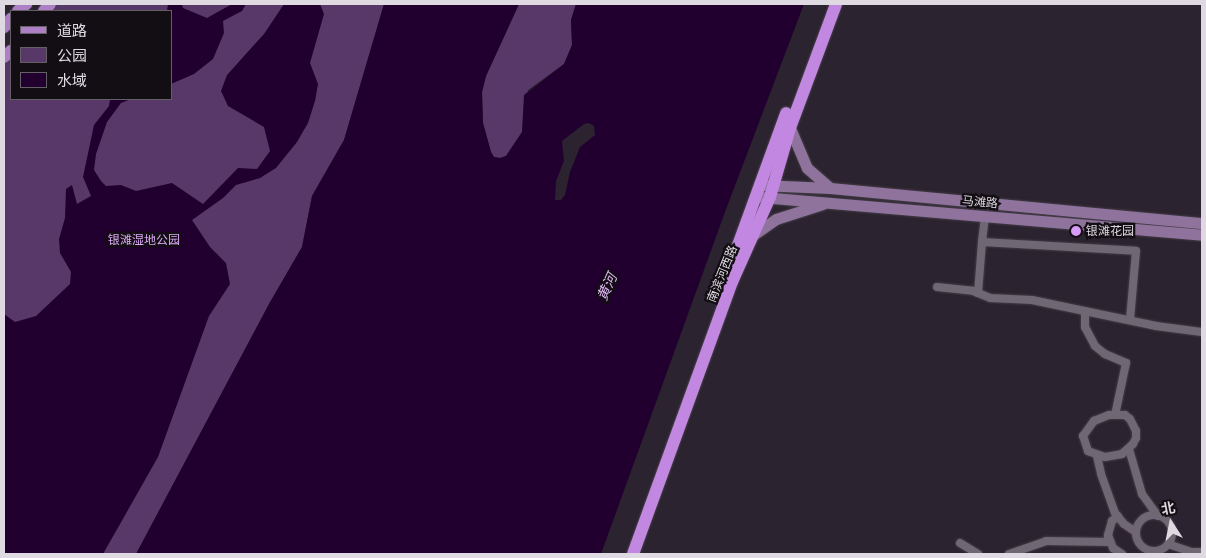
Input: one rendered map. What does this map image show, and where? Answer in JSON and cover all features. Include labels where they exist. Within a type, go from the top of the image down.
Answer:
[{"type":"highway","name":"南滨河西路","points":[[624,554],[757,191],[828,4]]},
{"type":"highway","name":"南滨河西路","points":[[633,554],[732,282],[771,192],[790,128],[836,4]]},
{"type":"main road","points":[[790,128],[807,168],[830,188]]},
{"type":"main road","name":"马滩路","points":[[771,192],[830,188],[1202,223]]},
{"type":"main road","name":"马滩路","points":[[757,191],[830,202],[1202,236]]},
{"type":"main road","points":[[753,235],[776,219],[830,202]]},
{"type":"street","points":[[978,293],[985,217]]},
{"type":"street","points":[[982,242],[1136,252],[1130,319]]},
{"type":"street","points":[[937,287],[978,293],[990,298],[1032,300],[1085,312],[1130,319],[1156,326],[1202,332]]},
{"type":"street","points":[[1085,312],[1085,327],[1095,346],[1105,354],[1126,363],[1114,415]]},
{"type":"street","points":[[1097,456],[1114,457],[1129,449],[1136,438],[1134,424],[1124,415],[1109,414],[1094,421],[1085,431],[1085,446],[1097,456],[1109,500],[1118,516],[1136,532],[1138,542],[1145,549],[1155,551],[1168,544],[1172,530],[1167,521],[1158,516],[1142,494],[1129,449]]},
{"type":"street","points":[[1118,516],[1109,528],[1109,542],[1113,548],[1122,554]]},
{"type":"street","points":[[1136,532],[1143,519],[1158,516]]},
{"type":"street","points":[[1008,554],[1046,541],[1109,542]]},
{"type":"street","points":[[960,543],[978,554]]},
{"type":"street","points":[[1168,544],[1191,552],[1202,552]]},
{"type":"street","points":[[1137,554],[1145,549]]},
{"type":"green space","name":"银滩湿地公园","points":[[50,4],[384,4],[344,140],[312,196],[302,247],[269,304],[136,554],[4,554],[4,58],[10,52],[10,100],[172,100],[172,10],[45,10]]},
{"type":"green space","points":[[519,4],[576,4],[571,20],[572,45],[564,64],[528,90],[522,132],[506,156],[500,158],[494,157],[491,152],[483,123],[482,92],[486,76]]},
{"type":"water","points":[[168,4],[182,4],[183,8],[207,18],[232,4],[246,4],[242,11],[223,21],[224,33],[213,59],[194,74],[172,84],[172,10],[167,10]]},
{"type":"water","points":[[284,4],[320,4],[324,14],[310,63],[318,84],[315,101],[308,123],[297,142],[276,168],[260,178],[236,185],[223,198],[192,220],[210,247],[226,263],[230,284],[209,316],[158,457],[103,554],[4,554],[4,314],[15,322],[36,316],[70,284],[71,272],[60,253],[59,239],[65,218],[66,189],[72,185],[77,204],[91,196],[83,177],[94,125],[109,106],[110,100],[128,100],[121,103],[107,122],[96,154],[94,170],[106,186],[121,185],[136,191],[172,183],[203,204],[238,168],[257,169],[270,151],[264,127],[228,106],[221,91],[227,75],[264,34]]},
{"type":"water","name":"黄河","points":[[384,4],[519,4],[486,76],[482,92],[483,123],[491,152],[494,157],[500,158],[506,156],[522,132],[524,95],[564,64],[572,45],[571,20],[576,4],[804,4],[725,212],[601,554],[136,554],[269,304],[302,247],[312,196],[344,140]],"holes":[[[589,123],[594,126],[595,135],[580,147],[570,172],[565,195],[561,200],[555,200],[556,181],[564,161],[562,141],[584,124]]]},
{"type":"place","name":"银滩花园","points":[[1076,231]]}]
